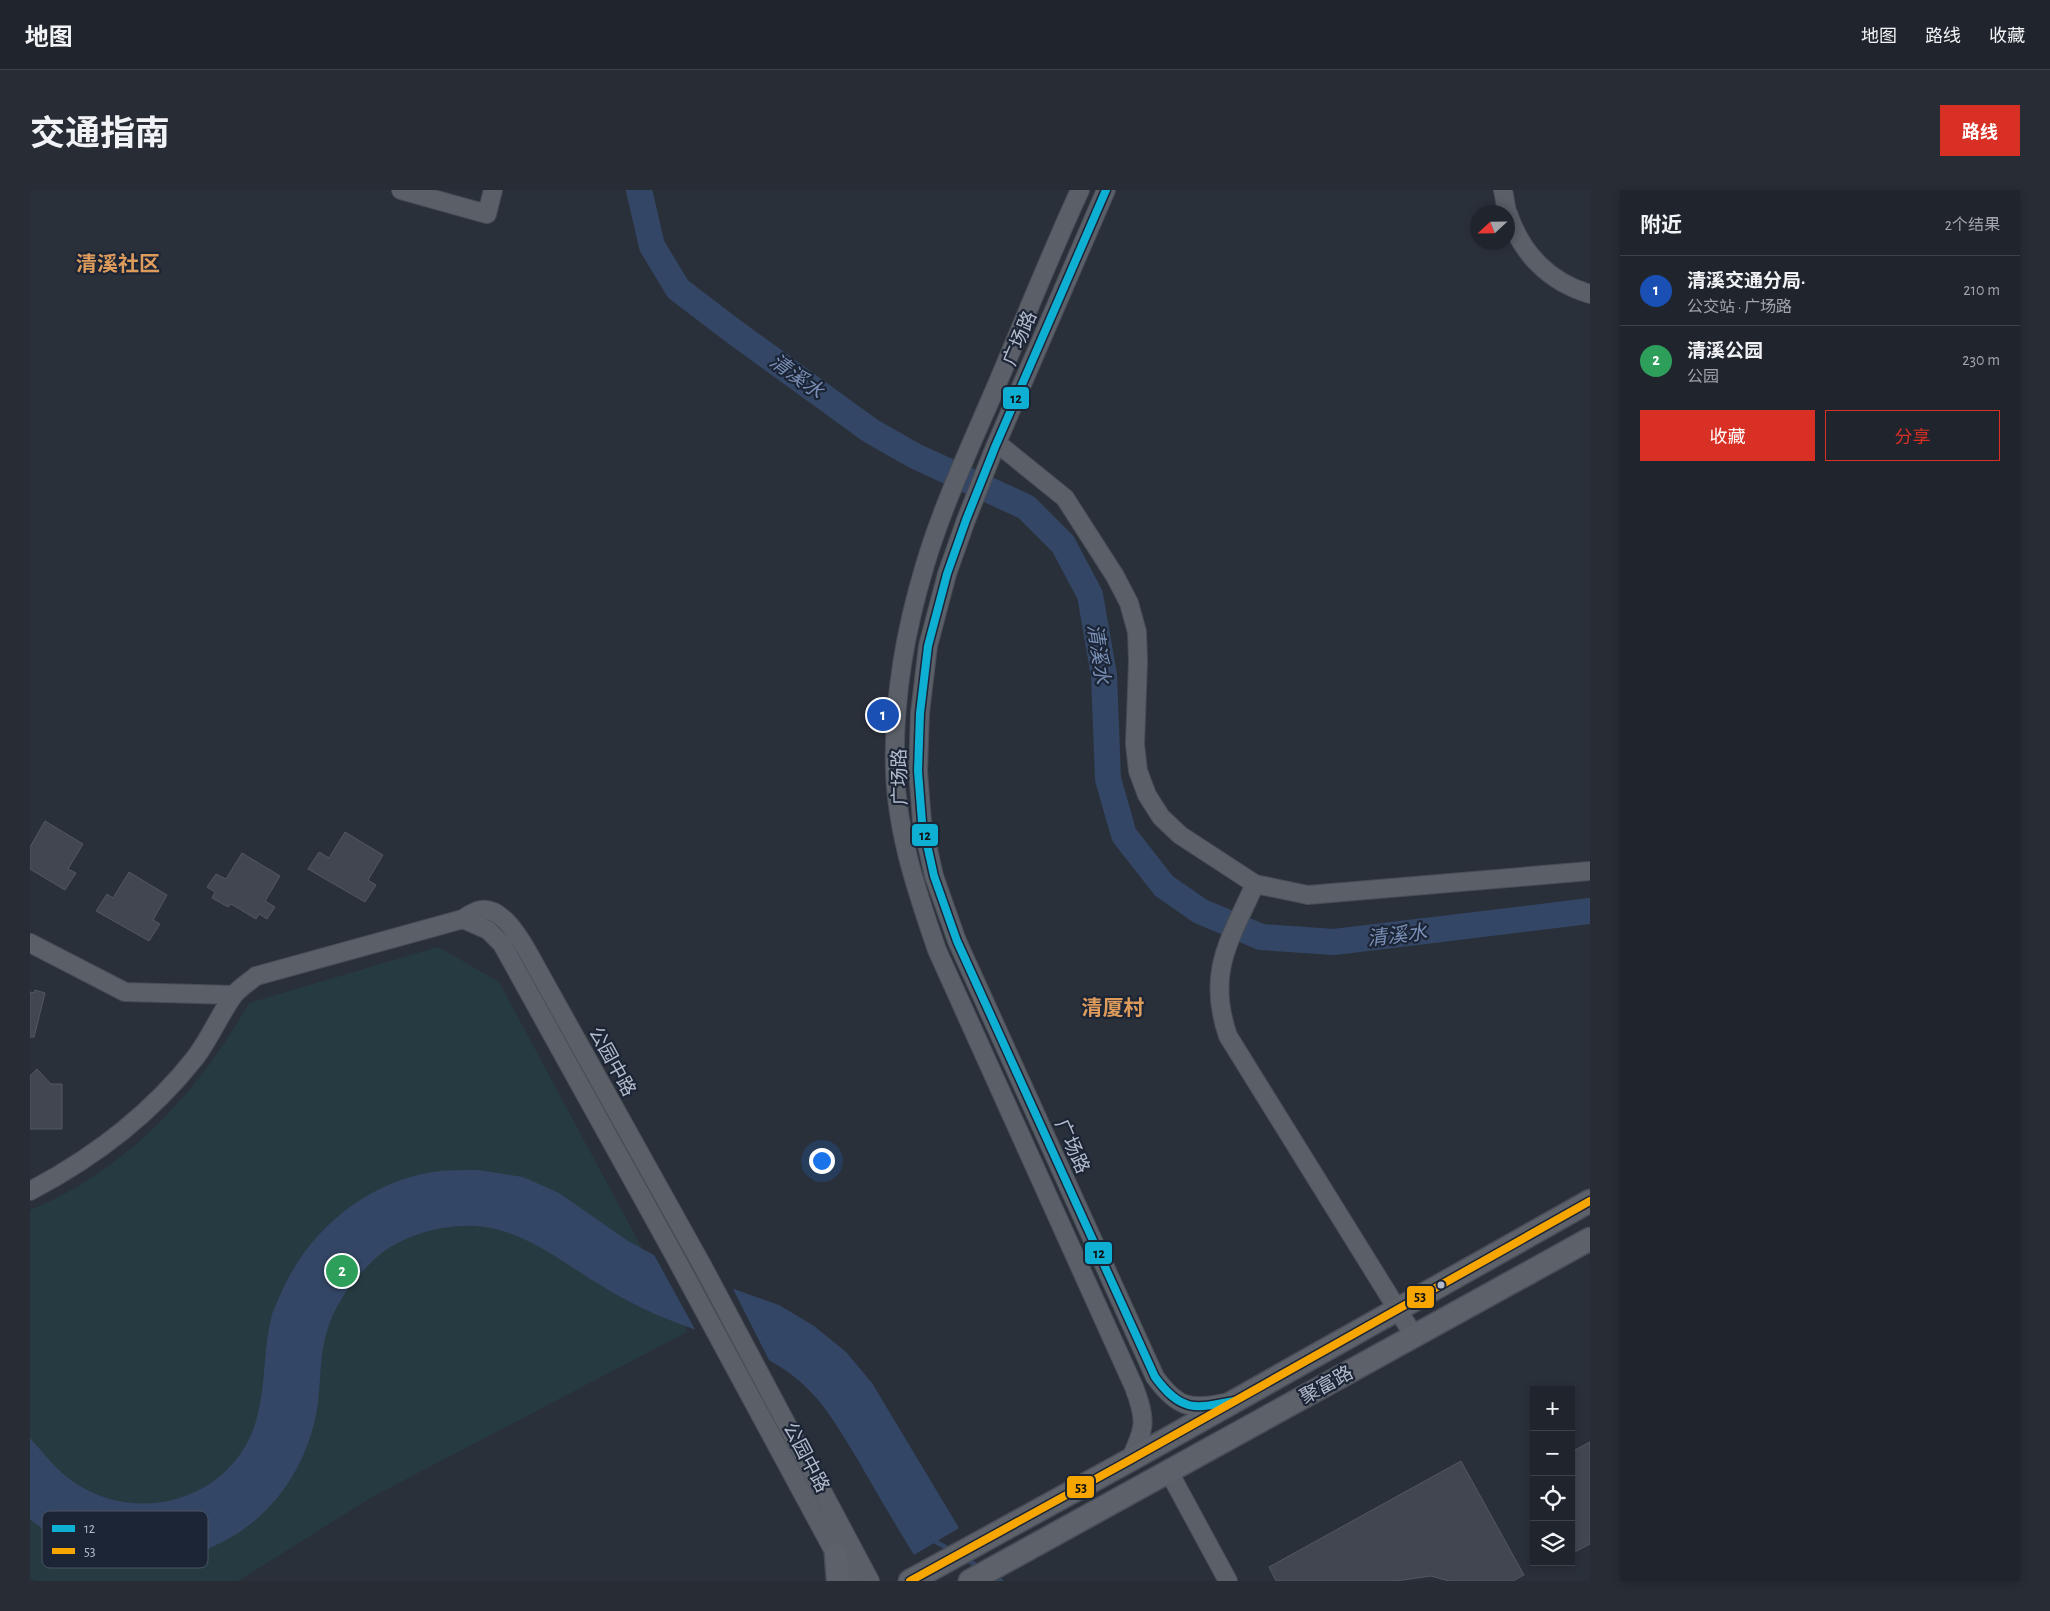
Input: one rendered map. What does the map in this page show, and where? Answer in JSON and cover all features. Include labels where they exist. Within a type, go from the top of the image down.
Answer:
[{"type":"main road","name":"聚富路","points":[[910,1581],[1130,1460],[1590,1201]]},
{"type":"main road","name":"聚富路","points":[[970,1581],[1590,1239]]},
{"type":"main road","points":[[836,1555],[838,1581]]},
{"type":"street","points":[[400,190],[487,214],[493,190]]},
{"type":"street","name":"广场路","points":[[1080,190],[975,435],[925,564],[906,644],[896,709],[895,772],[900,824],[914,882],[937,950],[1134,1386],[1143,1410],[1142,1435],[1130,1460]]},
{"type":"street","name":"广场路","points":[[1106,190],[996,445],[947,574],[928,646],[920,713],[918,771],[922,822],[934,876],[957,941],[1155,1377],[1168,1395],[1186,1405],[1207,1407],[1234,1401]]},
{"type":"street","points":[[1503,190],[1506,205]]},
{"type":"street","points":[[1515,233],[1532,259],[1552,277],[1574,289],[1590,294]]},
{"type":"street","points":[[996,445],[1065,498],[1115,576],[1129,602],[1137,632],[1138,662],[1135,744],[1138,771],[1147,795],[1161,817],[1180,835],[1255,884],[1308,895],[1590,872]]},
{"type":"street","points":[[1255,884],[1226,950],[1220,971],[1218,993],[1221,1015],[1228,1036],[1414,1336]]},
{"type":"street","name":"公园中路","points":[[234,994],[256,976],[463,919],[478,911],[491,910],[501,917],[517,933],[702,1266],[870,1581]]},
{"type":"street","name":"公园中路","points":[[463,919],[488,930],[502,944],[850,1581]]},
{"type":"street","points":[[30,943],[125,992],[234,994],[196,1056],[148,1110],[91,1156],[30,1191]]},
{"type":"street","points":[[1168,1472],[1228,1581]]},
{"type":"green space","points":[[438,947],[499,982],[687,1332],[372,1497],[238,1581],[35,1581],[30,1578],[30,1210],[65,1194],[98,1174],[157,1125],[207,1067],[249,1003]]},
{"type":"water","points":[[449,1170],[478,1170],[523,1177],[559,1193],[628,1241],[665,1261],[703,1278],[779,1305],[814,1326],[846,1352],[872,1383],[959,1528],[914,1555],[829,1415],[809,1390],[791,1374],[750,1351],[640,1307],[611,1292],[527,1240],[494,1229],[476,1226],[437,1229],[399,1242],[378,1256],[347,1290],[331,1320],[324,1341],[317,1410],[313,1428],[300,1462],[281,1493],[256,1520],[241,1531],[208,1549],[208,1511],[42,1511],[42,1528],[30,1519],[30,1438],[57,1468],[75,1483],[97,1495],[121,1502],[169,1501],[192,1493],[213,1482],[231,1465],[246,1445],[253,1430],[261,1399],[272,1314],[290,1275],[304,1253],[340,1215],[360,1200],[383,1187],[407,1178]]},
{"type":"pier","points":[[652,1251],[731,1285],[771,1364],[756,1355],[697,1333]]},
{"type":"building","points":[[45,821],[83,844],[68,869],[76,873],[65,890],[30,869],[30,847]]},
{"type":"building","points":[[345,832],[383,855],[368,880],[376,885],[365,902],[308,869],[319,852],[329,858]]},
{"type":"building","points":[[242,853],[280,876],[265,901],[275,907],[267,919],[259,914],[256,919],[231,904],[228,907],[212,898],[215,892],[207,887],[216,874],[226,879]]},
{"type":"building","points":[[129,872],[167,895],[153,920],[160,924],[149,941],[96,911],[107,894],[113,898]]},
{"type":"building","points":[[35,990],[45,993],[34,1037],[30,1037],[30,992],[34,993]]},
{"type":"building","points":[[37,1069],[51,1084],[62,1084],[62,1129],[30,1129],[30,1076]]},
{"type":"building","points":[[1590,1442],[1590,1544],[1575,1552],[1575,1476],[1575,1450]]},
{"type":"building","points":[[1461,1461],[1524,1575],[1513,1581],[1449,1581],[1431,1576],[1396,1581],[1276,1581],[1269,1567]]},
{"type":"waterway","name":"清溪水","points":[[639,190],[652,246],[678,289],[871,431],[915,456],[1026,507],[1063,544],[1090,595],[1104,675],[1108,779],[1124,835],[1164,886],[1200,911],[1261,937],[1334,942],[1590,911]]},
{"type":"waterway","points":[[933,1537],[936,1542],[951,1550]]},
{"type":"waterway","points":[[966,1559],[980,1568]]},
{"type":"waterway","points":[[993,1576],[1001,1581]]},
{"type":"transit line","name":"12","points":[[1106,190],[995,447],[947,574],[928,646],[920,713],[918,771],[922,822],[934,876],[957,941],[1155,1377],[1173,1397],[1189,1405],[1208,1406],[1234,1401]]},
{"type":"transit line","name":"53","points":[[910,1581],[1130,1460],[1590,1201]]},
{"type":"place","name":"清溪交通分局·","points":[[883,715]]},
{"type":"place","name":"清溪公园","points":[[342,1271]]},
{"type":"district","name":"清溪社区","points":[[118,264]]},
{"type":"district","name":"清厦村","points":[[1113,1008]]}]
